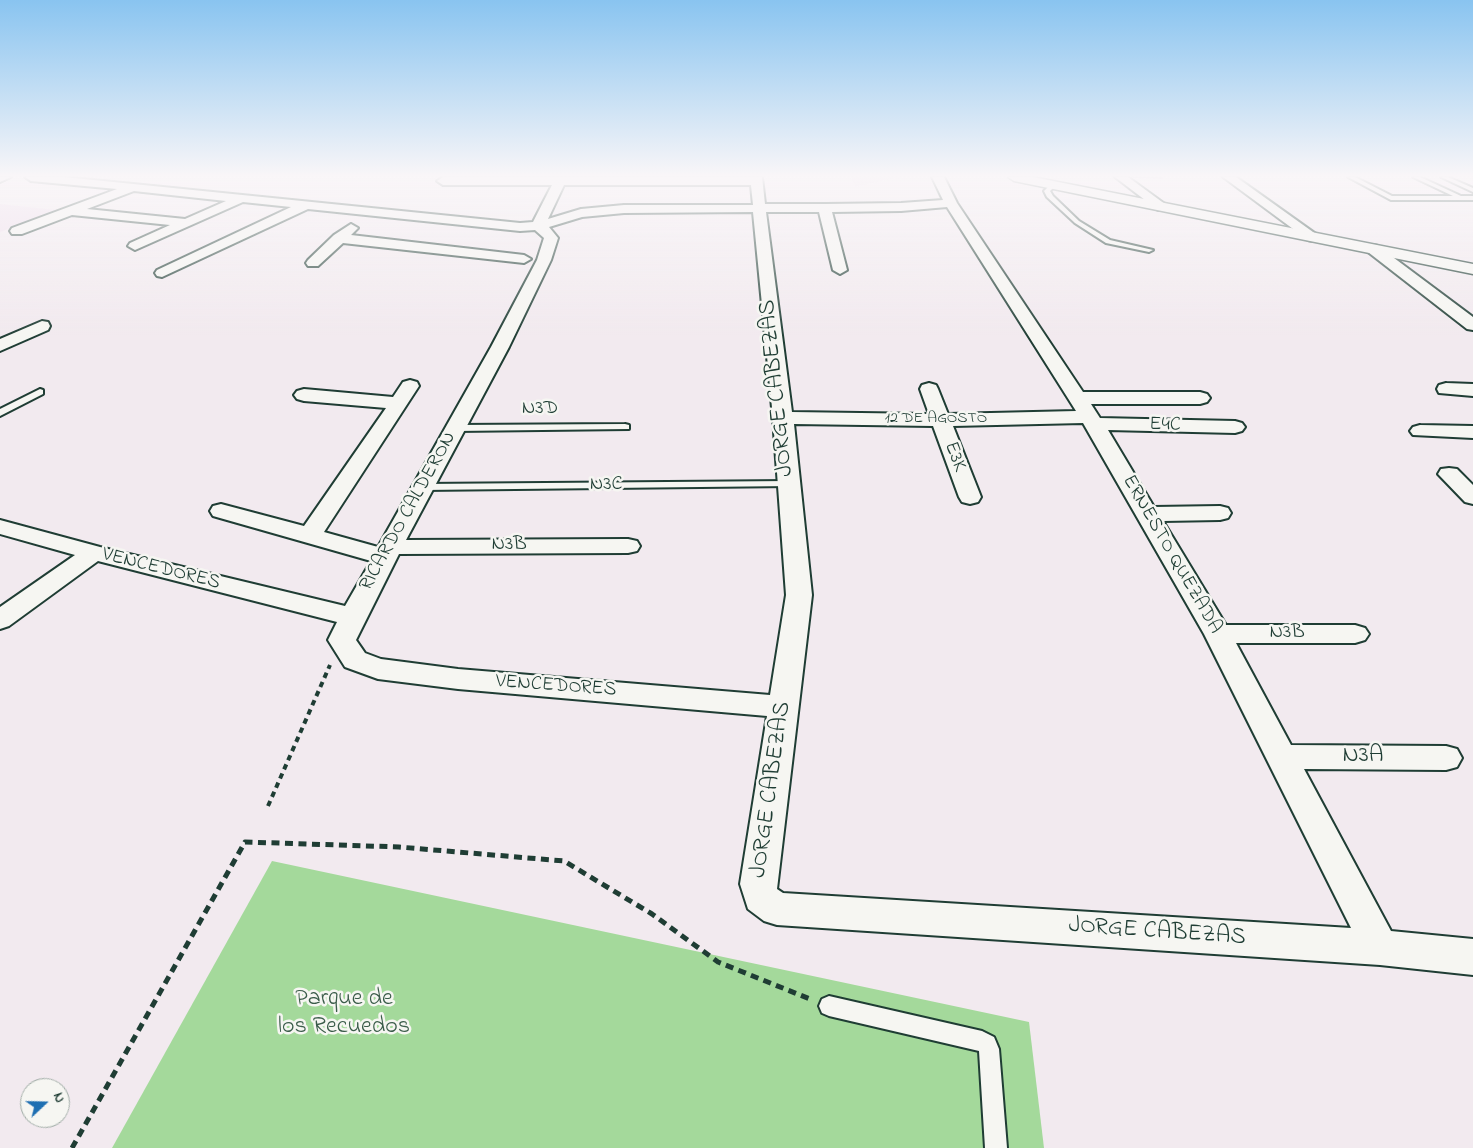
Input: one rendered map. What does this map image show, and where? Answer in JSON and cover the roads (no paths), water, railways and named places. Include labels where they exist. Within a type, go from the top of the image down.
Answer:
[{"type":"street","points":[[135,246],[170,231]]},
{"type":"street","points":[[162,273],[252,231]]},
{"type":"street","points":[[313,264],[348,231]]},
{"type":"street","name":"RICARDO CALDERON","points":[[347,628],[456,428],[544,260],[551,238],[545,231]]},
{"type":"street","name":"JORGE CABEZAS","points":[[760,231],[789,484],[799,595],[758,884],[761,898],[777,909],[1380,947],[1473,957]]},
{"type":"street","points":[[830,231],[840,270]]},
{"type":"street","name":"ERNESTO QUEZADA","points":[[969,231],[1087,413],[1218,634],[1380,947]]},
{"type":"street","points":[[1282,231],[1473,269]]},
{"type":"street","points":[[1304,231],[1313,237]]},
{"type":"street","points":[[339,238],[524,260]]},
{"type":"street","points":[[1373,249],[1473,325]]},
{"type":"street","points":[[0,346],[42,326]]},
{"type":"street","name":"E3K","points":[[929,389],[970,497]]},
{"type":"street","points":[[1446,390],[1473,390]]},
{"type":"street","points":[[304,396],[404,394],[310,535]]},
{"type":"street","points":[[1087,413],[1200,398]]},
{"type":"street","name":"12 DE AGOSTO","points":[[782,418],[940,420],[1087,413]]},
{"type":"street","name":"E4C","points":[[1087,413],[1235,427]]},
{"type":"street","points":[[1420,432],[1473,432]]},
{"type":"street","points":[[1449,474],[1473,497]]},
{"type":"street","name":"N3B","points":[[221,511],[310,535],[388,552],[628,546]]},
{"type":"street","points":[[1147,514],[1220,513]]},
{"type":"street","name":"VENCEDORES","points":[[0,527],[347,628],[355,660],[378,669],[458,679],[783,707]]},
{"type":"street","points":[[0,620],[94,553]]},
{"type":"street","name":"N3B","points":[[1218,634],[1356,634]]},
{"type":"street","name":"N3A","points":[[1280,756],[1446,758]]},
{"type":"lane","points":[[1090,231],[1108,242],[1148,250]]},
{"type":"lane","points":[[0,413],[40,392]]},
{"type":"lane","name":"N3D","points":[[456,428],[624,427]]},
{"type":"lane","name":"N3C","points":[[423,487],[789,484]]},
{"type":"lane","points":[[829,1006],[982,1041],[986,1044],[989,1049],[996,1148]]},
{"type":"park label","name":"Parque de los Recuedos","points":[[344,1014]]}]
